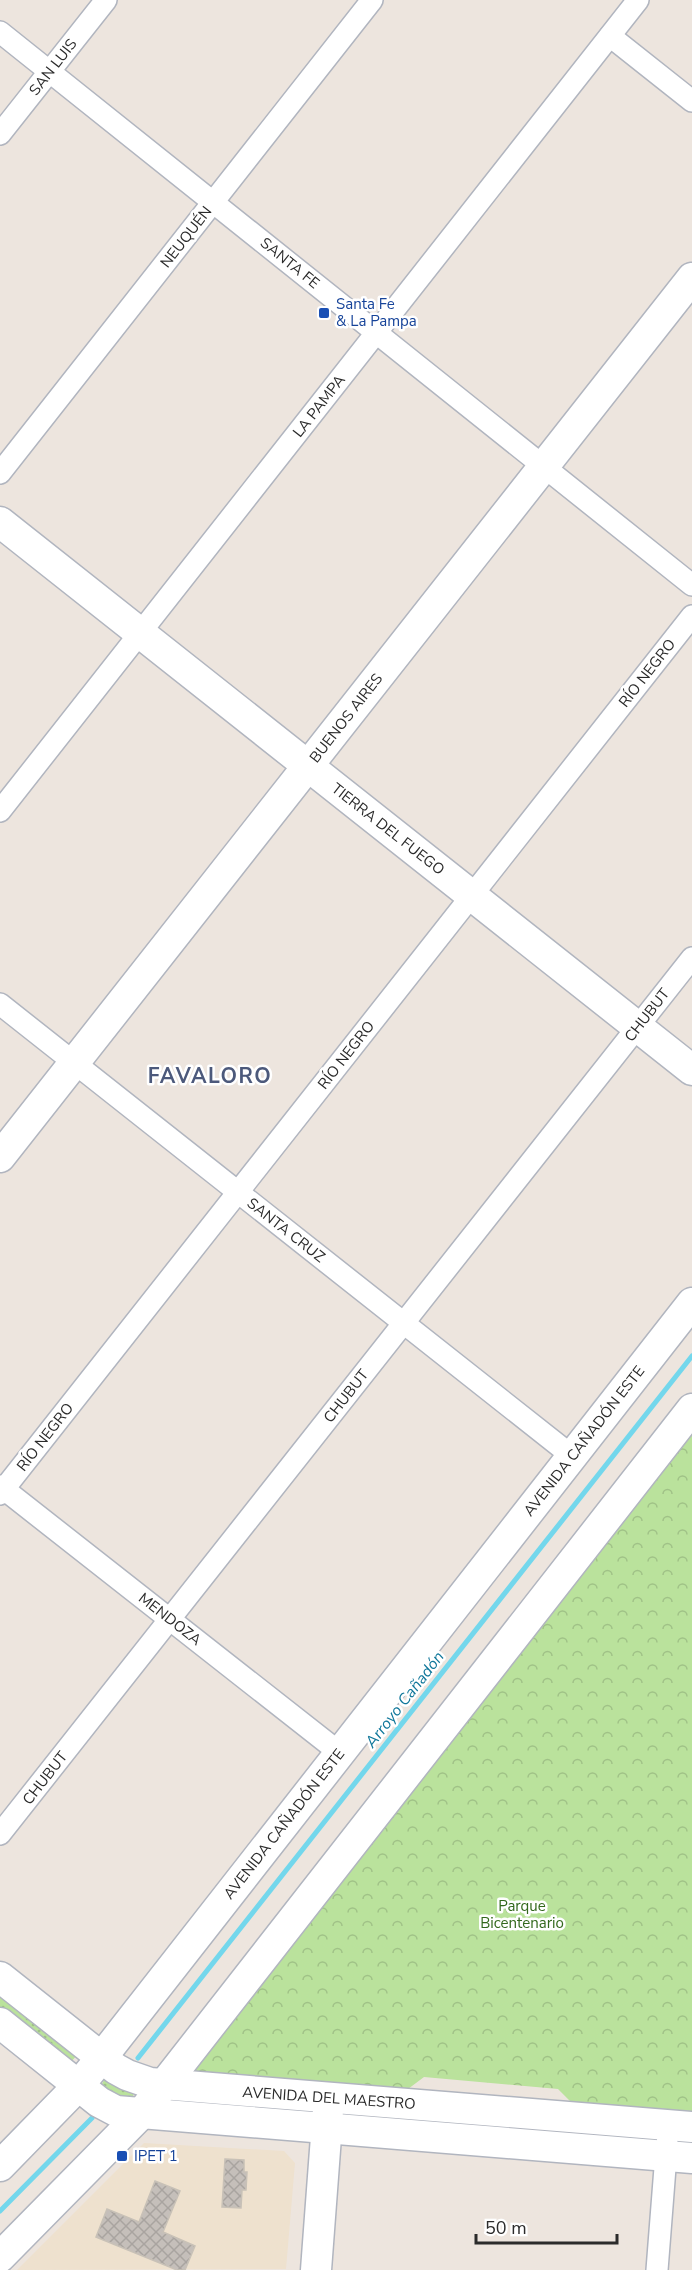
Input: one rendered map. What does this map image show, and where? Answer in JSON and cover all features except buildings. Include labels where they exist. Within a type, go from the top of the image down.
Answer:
[{"type":"street","name":"SAN LUIS","points":[[0,134],[106,0]]},
{"type":"street","name":"NEUQUÉN","points":[[0,473],[372,0]]},
{"type":"street","name":"LA PAMPA","points":[[0,811],[638,0]]},
{"type":"street","name":"SANTA FE","points":[[0,32],[692,585]]},
{"type":"street","points":[[610,36],[692,101]]},
{"type":"street","name":"BUENOS AIRES","points":[[0,1157],[692,278]]},
{"type":"street","name":"TIERRA DEL FUEGO","points":[[0,522],[692,1070]]},
{"type":"street","name":"RÍO NEGRO","points":[[1,1490],[692,616]]},
{"type":"street","name":"CHUBUT","points":[[0,1834],[692,958]]},
{"type":"street","name":"SANTA CRUZ","points":[[0,1004],[572,1456]]},
{"type":"street","name":"AVENIDA CAÑADÓN ESTE","points":[[0,2166],[79,2085],[102,2057],[692,1303]]},
{"type":"street","points":[[0,2257],[141,2114],[692,1409]]},
{"type":"street","name":"MENDOZA","points":[[1,1490],[340,1753]]},
{"type":"street","name":"AVENIDA DEL MAESTRO","points":[[0,1977],[128,2075],[163,2086],[680,2126]]},
{"type":"street","name":"AVENIDA DEL MAESTRO","points":[[0,2023],[107,2108],[116,2111],[679,2157]]},
{"type":"street","points":[[316,2270],[329,2098]]},
{"type":"street","points":[[657,2270],[679,2157],[680,2126]]},
{"type":"shaded area","points":[[144,2143],[284,2151],[295,2163],[286,2269],[17,2270]]},
{"type":"green space","name":"Parque Bicentenario","points":[[692,1420],[692,2111],[571,2102],[558,2089],[424,2077],[408,2089],[195,2072],[193,2069]]},
{"type":"green space","points":[[0,1988],[77,2055],[71,2062],[0,2011]]},
{"type":"green space","points":[[105,2078],[134,2092],[133,2097],[127,2103],[101,2086]]},
{"type":"waterway","name":"Arroyo Cañadón","points":[[138,2058],[692,1356]]},
{"type":"waterway","name":"Arroyo Cañadón","points":[[0,2211],[92,2118]]},
{"type":"place","name":"Santa Fe & La Pampa","points":[[324,313]]},
{"type":"place","name":"IPET 1","points":[[122,2156]]},
{"type":"district","name":"FAVALORO","points":[[210,1076]]}]
